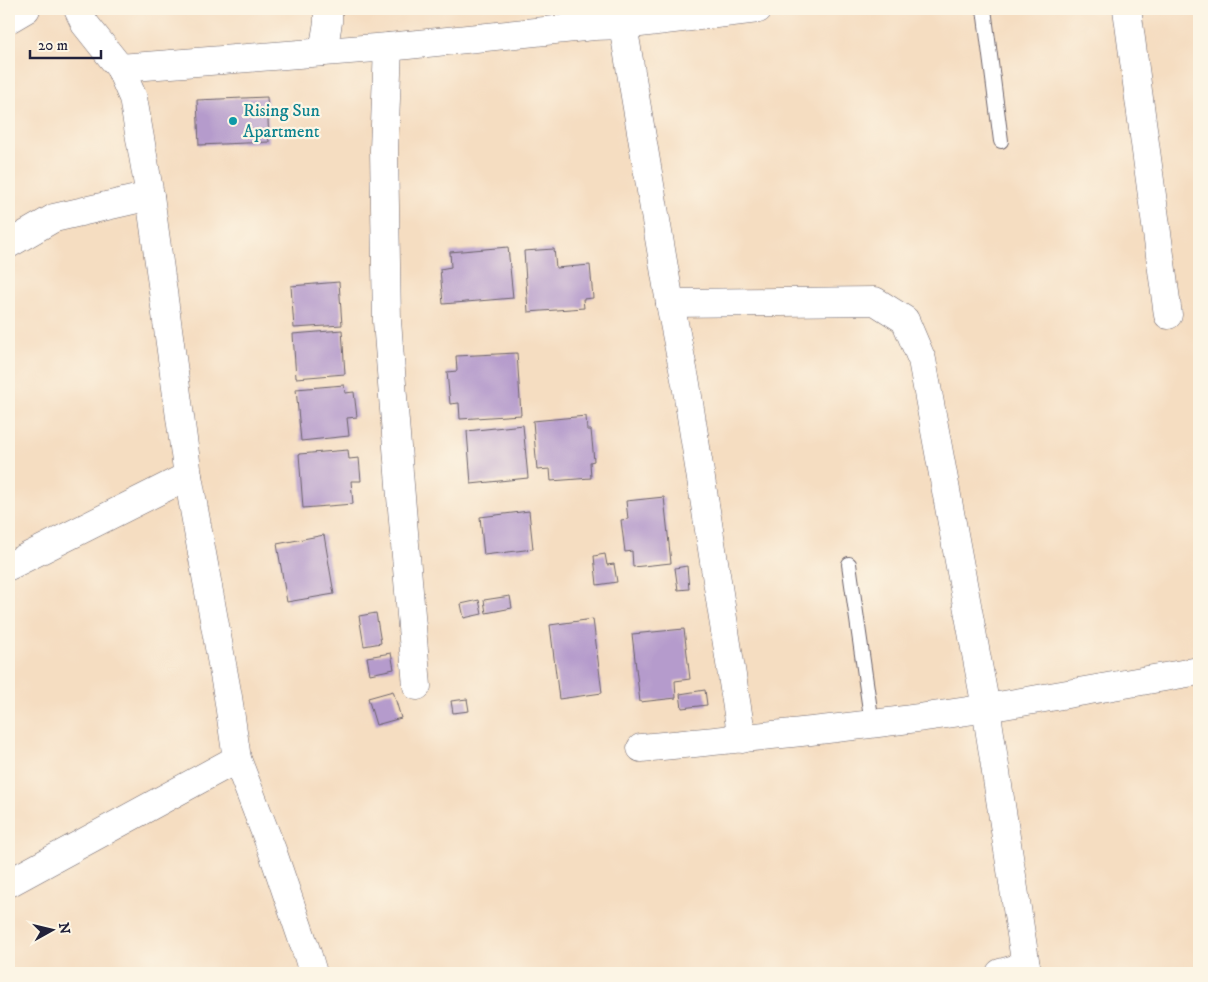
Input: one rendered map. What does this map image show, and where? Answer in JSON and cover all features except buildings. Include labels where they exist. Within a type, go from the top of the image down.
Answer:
[{"type":"street","points":[[9,19],[26,9]]},
{"type":"street","points":[[78,9],[84,24],[120,68],[133,98],[150,196],[188,476],[228,697],[237,759],[272,850],[313,973]]},
{"type":"street","points":[[323,52],[328,22],[328,9]]},
{"type":"street","points":[[120,68],[388,47],[594,17],[622,25],[758,9]]},
{"type":"street","points":[[1127,9],[1168,315]]},
{"type":"street","points":[[622,25],[687,394],[742,739]]},
{"type":"street","points":[[388,47],[384,150],[387,321],[417,686]]},
{"type":"street","points":[[9,244],[54,218],[150,196]]},
{"type":"street","points":[[670,303],[875,301],[905,320],[922,360],[986,708],[1027,970],[1000,973]]},
{"type":"street","points":[[9,566],[188,476]]},
{"type":"street","points":[[641,748],[872,724],[986,708],[1199,671]]},
{"type":"street","points":[[9,883],[237,759]]},
{"type":"lane","points":[[984,9],[1001,140]]},
{"type":"lane","points":[[849,564],[872,724]]},
{"type":"place","name":"Rising Sun Apartment","points":[[233,121]]}]
